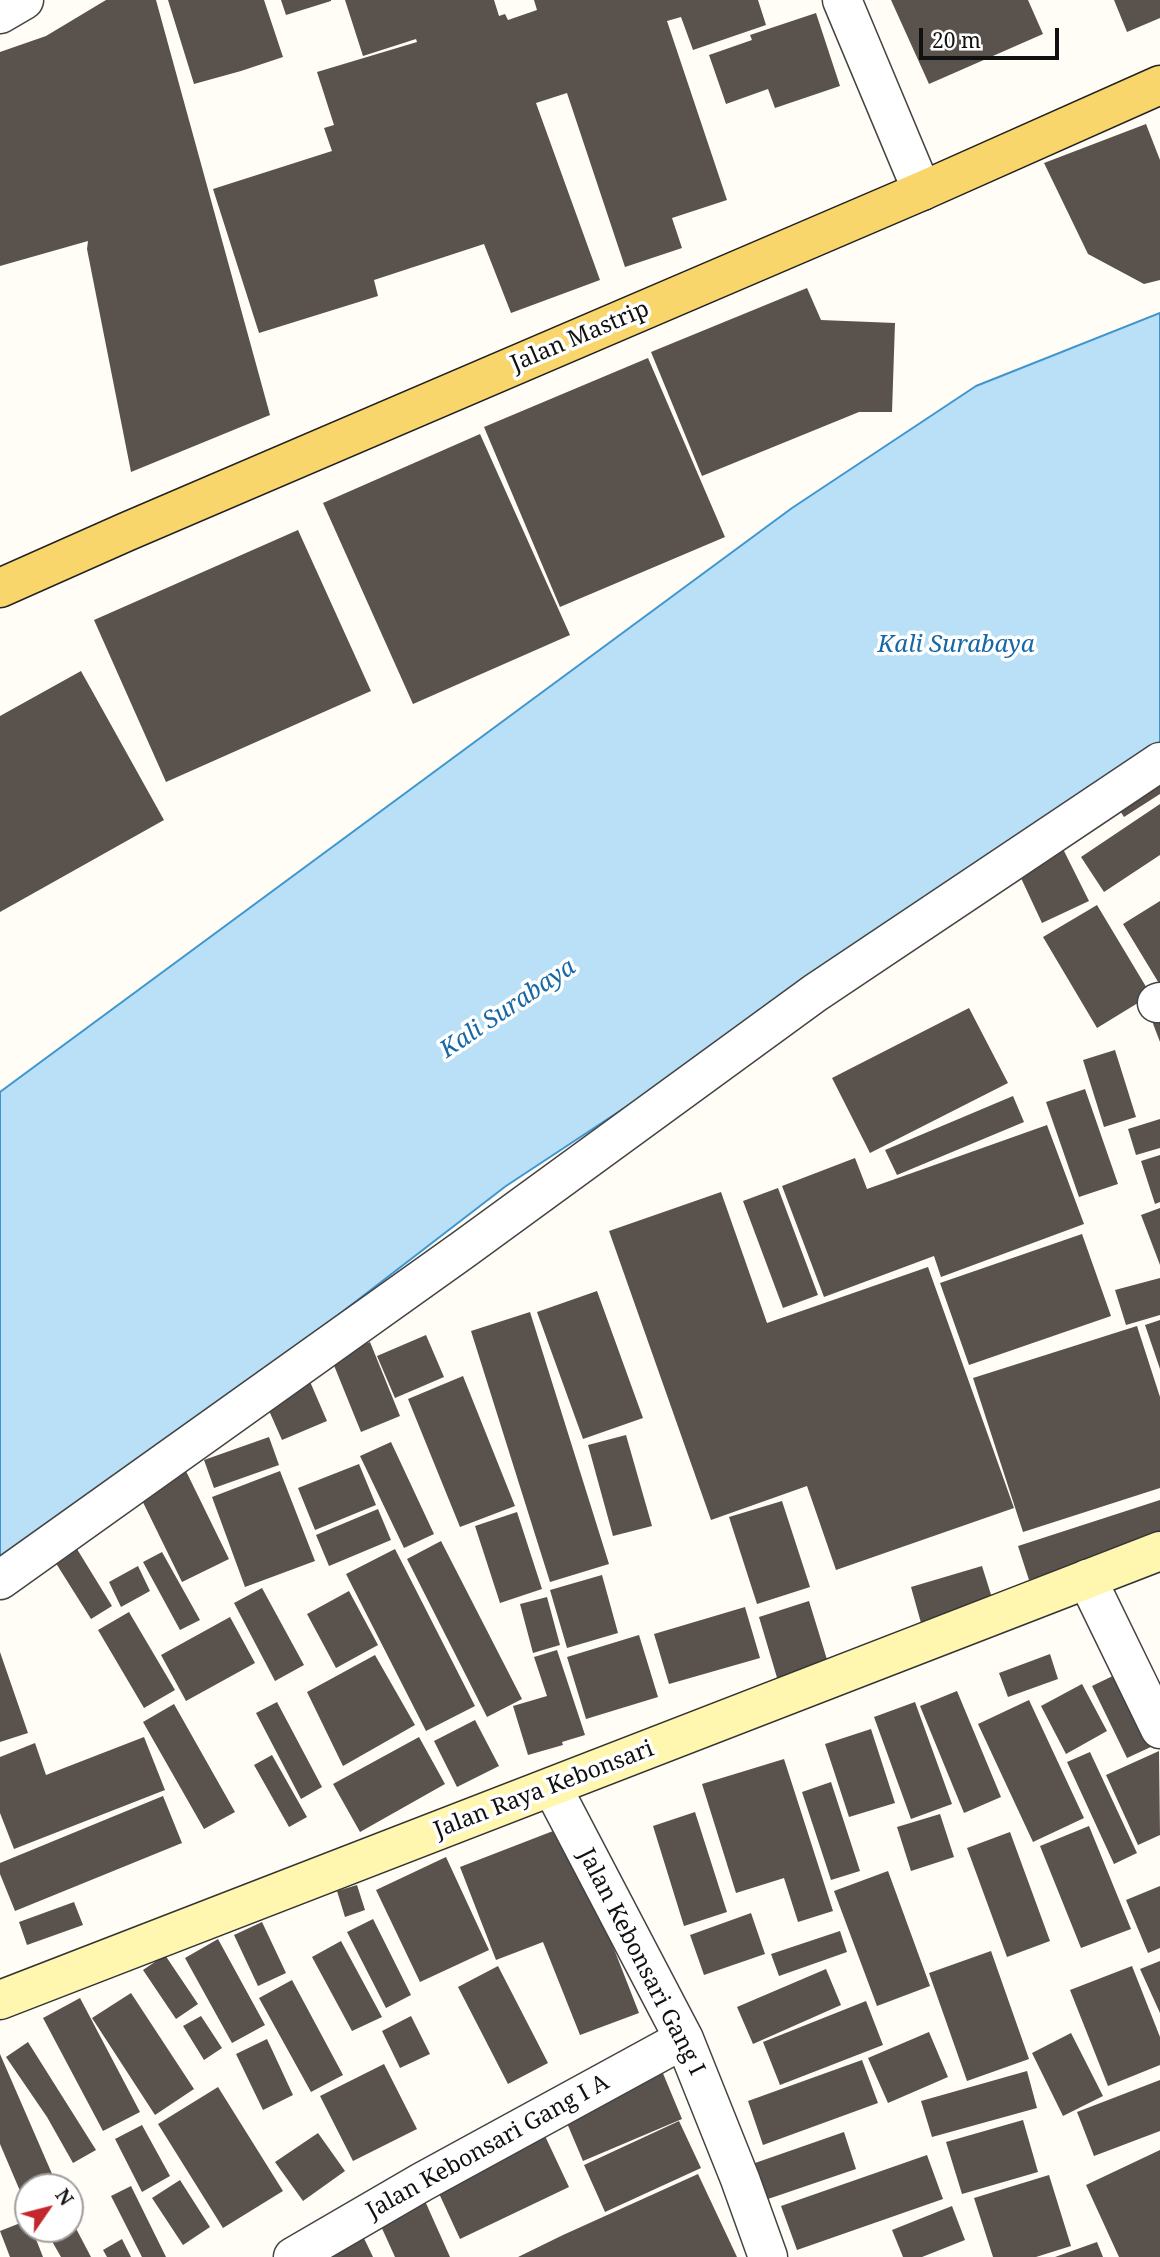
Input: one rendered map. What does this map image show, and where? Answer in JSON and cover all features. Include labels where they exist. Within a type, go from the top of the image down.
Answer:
[{"type":"main road","name":"Jalan Mastrip","points":[[0,588],[922,191],[1160,85]]},
{"type":"main road","name":"Jalan Raya Kebonsari","points":[[0,2000],[1160,1551]]},
{"type":"street","points":[[0,14],[24,0]]},
{"type":"street","points":[[842,0],[922,191]]},
{"type":"street","points":[[0,1580],[464,1249],[815,993],[1160,762]]},
{"type":"street","points":[[1087,1579],[1160,1729]]},
{"type":"street","name":"Jalan Kebonsari Gang I","points":[[552,1787],[684,2039],[768,2257]]},
{"type":"street","name":"Jalan Kebonsari Gang I A","points":[[293,2257],[422,2182],[684,2039]]},
{"type":"water","name":"Kali Surabaya","points":[[1160,313],[1160,755],[506,1186],[0,1575],[0,1092],[792,508],[976,386]]},
{"type":"building","points":[[106,0],[156,0],[270,415],[131,472],[87,249],[88,241],[0,266],[0,52],[46,36]]},
{"type":"building","points":[[168,0],[264,0],[283,57],[194,84]]},
{"type":"building","points":[[281,0],[331,0],[331,1],[286,15]]},
{"type":"building","points":[[345,0],[494,0],[499,16],[505,14],[508,20],[537,10],[534,0],[758,0],[766,25],[693,50],[681,17],[667,21],[727,200],[672,218],[682,248],[625,267],[567,93],[536,103],[600,280],[511,313],[484,244],[374,280],[378,296],[259,333],[213,189],[332,151],[324,128],[334,125],[317,72],[417,42],[416,39],[363,56]]},
{"type":"building","points":[[891,0],[1028,0],[1043,34],[929,84]]},
{"type":"building","points":[[1114,0],[1160,0],[1160,18],[1127,32]]},
{"type":"building","points":[[816,13],[840,86],[775,108],[768,89],[726,104],[709,55],[752,40],[750,35]]},
{"type":"building","points":[[1146,124],[1160,160],[1160,280],[1144,284],[1088,254],[1044,163]]},
{"type":"building","points":[[807,288],[821,320],[895,323],[892,412],[859,412],[702,476],[651,352]]},
{"type":"building","points":[[648,358],[725,537],[560,607],[484,427]]},
{"type":"building","points":[[480,434],[570,635],[413,704],[323,503]]},
{"type":"building","points":[[298,530],[371,691],[166,782],[94,620]]},
{"type":"building","points":[[81,671],[164,820],[0,912],[0,716]]},
{"type":"building","points":[[1160,768],[1160,794],[1124,817],[1112,798]]},
{"type":"building","points":[[1160,804],[1160,855],[1104,892],[1081,857]]},
{"type":"building","points":[[1059,841],[1089,901],[1042,923],[1014,863]]},
{"type":"building","points":[[1160,901],[1160,985],[1123,924]]},
{"type":"building","points":[[1097,905],[1151,995],[1097,1028],[1043,937]]},
{"type":"building","points":[[969,1008],[1008,1083],[870,1153],[832,1078]]},
{"type":"building","points":[[1160,1018],[1160,1042],[1152,1021]]},
{"type":"building","points":[[1115,1050],[1136,1117],[1104,1127],[1083,1060]]},
{"type":"building","points":[[1085,1089],[1118,1184],[1079,1197],[1046,1102]]},
{"type":"building","points":[[1013,1096],[1024,1122],[897,1175],[885,1150]]},
{"type":"building","points":[[1160,1119],[1160,1148],[1136,1155],[1128,1129]]},
{"type":"building","points":[[1047,1125],[1084,1224],[941,1277],[934,1256],[824,1297],[782,1186],[855,1158],[867,1189]]},
{"type":"building","points":[[1160,1155],[1160,1202],[1155,1204],[1141,1161]]},
{"type":"building","points":[[778,1188],[818,1295],[783,1308],[743,1201]]},
{"type":"building","points":[[721,1192],[767,1323],[928,1267],[1014,1508],[836,1570],[807,1486],[711,1520],[609,1231]]},
{"type":"building","points":[[1160,1208],[1160,1265],[1141,1215]]},
{"type":"building","points":[[1082,1234],[1111,1316],[969,1365],[940,1283]]},
{"type":"building","points":[[1160,1278],[1160,1315],[1126,1325],[1115,1290]]},
{"type":"building","points":[[597,1291],[643,1418],[583,1439],[537,1312]]},
{"type":"building","points":[[530,1312],[609,1564],[550,1582],[471,1331]]},
{"type":"building","points":[[1160,1320],[1160,1369],[1145,1325]]},
{"type":"building","points":[[1137,1326],[1160,1397],[1160,1488],[1023,1532],[973,1378]]},
{"type":"building","points":[[426,1335],[444,1377],[395,1398],[377,1356]]},
{"type":"building","points":[[370,1342],[400,1416],[361,1432],[331,1358]]},
{"type":"building","points":[[463,1376],[515,1506],[460,1527],[408,1399]]},
{"type":"building","points":[[308,1377],[327,1421],[282,1440],[263,1397]]},
{"type":"building","points":[[626,1435],[652,1526],[613,1536],[588,1445]]},
{"type":"building","points":[[269,1437],[279,1465],[214,1488],[204,1460]]},
{"type":"building","points":[[391,1442],[434,1534],[404,1548],[360,1456]]},
{"type":"building","points":[[359,1464],[376,1505],[315,1530],[298,1488]]},
{"type":"building","points":[[183,1465],[229,1559],[182,1582],[136,1488]]},
{"type":"building","points":[[280,1471],[315,1561],[245,1587],[212,1497]]},
{"type":"building","points":[[1160,1500],[1160,1537],[1029,1580],[1018,1546]]},
{"type":"building","points":[[782,1501],[810,1587],[757,1604],[729,1517]]},
{"type":"building","points":[[378,1509],[391,1540],[329,1566],[316,1535]]},
{"type":"building","points":[[517,1512],[542,1589],[500,1603],[475,1526]]},
{"type":"building","points":[[69,1536],[112,1606],[91,1619],[47,1549]]},
{"type":"building","points":[[441,1541],[522,1699],[487,1717],[407,1559]]},
{"type":"building","points":[[395,1549],[475,1706],[426,1731],[346,1574]]},
{"type":"building","points":[[162,1552],[200,1620],[180,1630],[143,1562]]},
{"type":"building","points":[[138,1566],[150,1591],[121,1607],[109,1582]]},
{"type":"building","points":[[982,1566],[993,1601],[921,1623],[911,1587]]},
{"type":"building","points":[[602,1575],[618,1633],[567,1648],[550,1590]]},
{"type":"building","points":[[262,1588],[304,1665],[275,1681],[234,1603]]},
{"type":"building","points":[[349,1591],[378,1645],[336,1668],[307,1614]]},
{"type":"building","points":[[547,1597],[560,1645],[533,1653],[520,1604]]},
{"type":"building","points":[[809,1601],[829,1666],[778,1681],[759,1617]]},
{"type":"building","points":[[745,1607],[760,1658],[669,1684],[654,1634]]},
{"type":"building","points":[[129,1612],[175,1690],[144,1708],[98,1630]]},
{"type":"building","points":[[230,1617],[255,1663],[186,1701],[161,1655]]},
{"type":"building","points":[[639,1635],[658,1697],[586,1719],[567,1657]]},
{"type":"building","points":[[557,1650],[585,1735],[562,1742],[563,1745],[528,1755],[513,1706],[547,1696],[534,1657]]},
{"type":"building","points":[[0,1652],[28,1733],[0,1742]]},
{"type":"building","points":[[1050,1654],[1058,1679],[1008,1697],[999,1673]]},
{"type":"building","points":[[375,1655],[415,1725],[343,1766],[307,1692]]},
{"type":"building","points":[[1119,1673],[1153,1746],[1127,1758],[1092,1686]]},
{"type":"building","points":[[1082,1684],[1107,1731],[1066,1754],[1041,1706]]},
{"type":"building","points":[[957,1691],[1001,1797],[964,1813],[920,1706]]},
{"type":"building","points":[[1029,1700],[1084,1818],[1033,1842],[978,1724]]},
{"type":"building","points":[[277,1702],[322,1787],[301,1799],[256,1713]]},
{"type":"building","points":[[915,1702],[952,1804],[911,1819],[874,1717]]},
{"type":"building","points":[[174,1704],[235,1812],[204,1829],[143,1722]]},
{"type":"building","points":[[475,1720],[499,1766],[457,1787],[434,1741]]},
{"type":"building","points":[[871,1729],[895,1803],[849,1817],[825,1744]]},
{"type":"building","points":[[144,1737],[165,1790],[14,1849],[0,1813],[0,1757],[35,1743],[46,1775]]},
{"type":"building","points":[[419,1737],[445,1784],[360,1832],[333,1784]]},
{"type":"building","points":[[1159,1751],[1160,1835],[1138,1845],[1106,1775]]},
{"type":"building","points":[[1090,1752],[1137,1853],[1114,1864],[1067,1762]]},
{"type":"building","points":[[272,1755],[307,1817],[289,1827],[254,1765]]},
{"type":"building","points":[[784,1759],[833,1911],[798,1922],[784,1878],[736,1893],[702,1784]]},
{"type":"building","points":[[831,1782],[860,1871],[831,1880],[802,1792]]},
{"type":"building","points":[[163,1796],[182,1843],[15,1911],[0,1874],[0,1863]]},
{"type":"building","points":[[695,1812],[727,1912],[684,1926],[653,1826]]},
{"type":"building","points":[[940,1814],[954,1857],[911,1871],[897,1827]]},
{"type":"building","points":[[566,1826],[639,2013],[580,2035],[543,1942],[496,1960],[460,1867]]},
{"type":"building","points":[[1089,1826],[1131,1929],[1081,1948],[1040,1846]]},
{"type":"building","points":[[1010,1832],[1050,1941],[1007,1957],[967,1848]]},
{"type":"building","points":[[446,1857],[489,1950],[420,1982],[376,1890]]},
{"type":"building","points":[[888,1871],[930,1986],[877,2006],[834,1891]]},
{"type":"building","points":[[357,1885],[365,1910],[345,1917],[337,1891]]},
{"type":"building","points":[[1160,1886],[1160,1948],[1148,1953],[1126,1900]]},
{"type":"building","points":[[74,1902],[83,1925],[27,1945],[19,1922]]},
{"type":"building","points":[[751,1913],[765,1954],[704,1975],[690,1935]]},
{"type":"building","points":[[373,1919],[411,1995],[386,2008],[347,1932]]},
{"type":"building","points":[[262,1922],[286,1973],[258,1986],[234,1935]]},
{"type":"building","points":[[840,1931],[847,1952],[779,1976],[771,1954]]},
{"type":"building","points":[[218,1939],[265,2025],[232,2043],[185,1958]]},
{"type":"building","points":[[341,1941],[382,2017],[352,2031],[312,1957]]},
{"type":"building","points":[[991,1951],[1029,2059],[967,2081],[929,1973]]},
{"type":"building","points":[[165,1955],[198,2004],[176,2019],[143,1970]]},
{"type":"building","points":[[1160,1961],[1160,2013],[1140,1969]]},
{"type":"building","points":[[498,1966],[548,2063],[508,2084],[458,1987]]},
{"type":"building","points":[[1132,1966],[1160,2037],[1160,2065],[1108,2086],[1070,1990]]},
{"type":"building","points":[[826,1969],[841,2005],[753,2044],[737,2007]]},
{"type":"building","points":[[292,1980],[343,2075],[311,2092],[259,1998]]},
{"type":"building","points":[[131,1993],[194,2089],[155,2115],[92,2018]]},
{"type":"building","points":[[80,1998],[140,2112],[103,2131],[43,2018]]},
{"type":"building","points":[[866,2001],[883,2045],[780,2085],[763,2042]]},
{"type":"building","points":[[201,2016],[222,2048],[204,2060],[183,2026]]},
{"type":"building","points":[[411,2016],[430,2054],[400,2068],[382,2031]]},
{"type":"building","points":[[929,2032],[948,2077],[888,2103],[868,2058]]},
{"type":"building","points":[[1071,2033],[1103,2096],[1063,2116],[1032,2053]]},
{"type":"building","points":[[267,2039],[293,2095],[263,2110],[236,2054]]},
{"type":"building","points":[[28,2042],[96,2150],[73,2163],[47,2117],[6,2057]]},
{"type":"building","points":[[0,2054],[52,2173],[14,2173],[14,2177],[0,2144]]},
{"type":"building","points":[[657,2059],[682,2119],[583,2161],[561,2109]]},
{"type":"building","points":[[862,2060],[878,2103],[763,2145],[748,2101]]},
{"type":"building","points":[[384,2064],[417,2129],[353,2161],[320,2096]]},
{"type":"building","points":[[1027,2071],[1037,2108],[932,2137],[921,2101]]},
{"type":"building","points":[[1160,2080],[1160,2131],[1094,2156],[1077,2112]]},
{"type":"building","points":[[218,2087],[283,2191],[223,2228],[158,2124]]},
{"type":"building","points":[[1023,2120],[1038,2172],[962,2194],[946,2142]]},
{"type":"building","points":[[679,2121],[701,2168],[605,2212],[584,2165]]},
{"type":"building","points":[[142,2125],[170,2176],[142,2192],[115,2139]]},
{"type":"building","points":[[844,2132],[856,2169],[768,2199],[755,2163]]},
{"type":"building","points":[[318,2133],[345,2171],[303,2201],[275,2162]]},
{"type":"building","points":[[545,2136],[569,2187],[460,2239],[436,2187]]},
{"type":"building","points":[[1160,2150],[1160,2257],[1119,2257],[1086,2185]]},
{"type":"building","points":[[927,2155],[943,2199],[797,2250],[781,2206]]},
{"type":"building","points":[[698,2174],[737,2257],[518,2257],[563,2235]]},
{"type":"building","points":[[1049,2175],[1071,2246],[1036,2257],[993,2257],[974,2198]]},
{"type":"building","points":[[180,2180],[210,2227],[183,2245],[152,2198]]},
{"type":"building","points":[[131,2186],[166,2257],[142,2257],[111,2196]]},
{"type":"building","points":[[421,2192],[450,2257],[395,2257],[375,2213]]},
{"type":"building","points":[[952,2206],[965,2240],[922,2257],[903,2257],[892,2230]]},
{"type":"building","points":[[14,2226],[14,2243],[38,2243],[43,2257],[10,2257],[0,2231]]},
{"type":"building","points":[[360,2230],[373,2257],[305,2257]]},
{"type":"building","points":[[122,2239],[131,2257],[107,2257],[103,2250]]},
{"type":"building","points":[[1097,2242],[1103,2257],[1055,2257]]},
{"type":"building","points":[[53,2243],[84,2243],[91,2257],[61,2257]]}]
